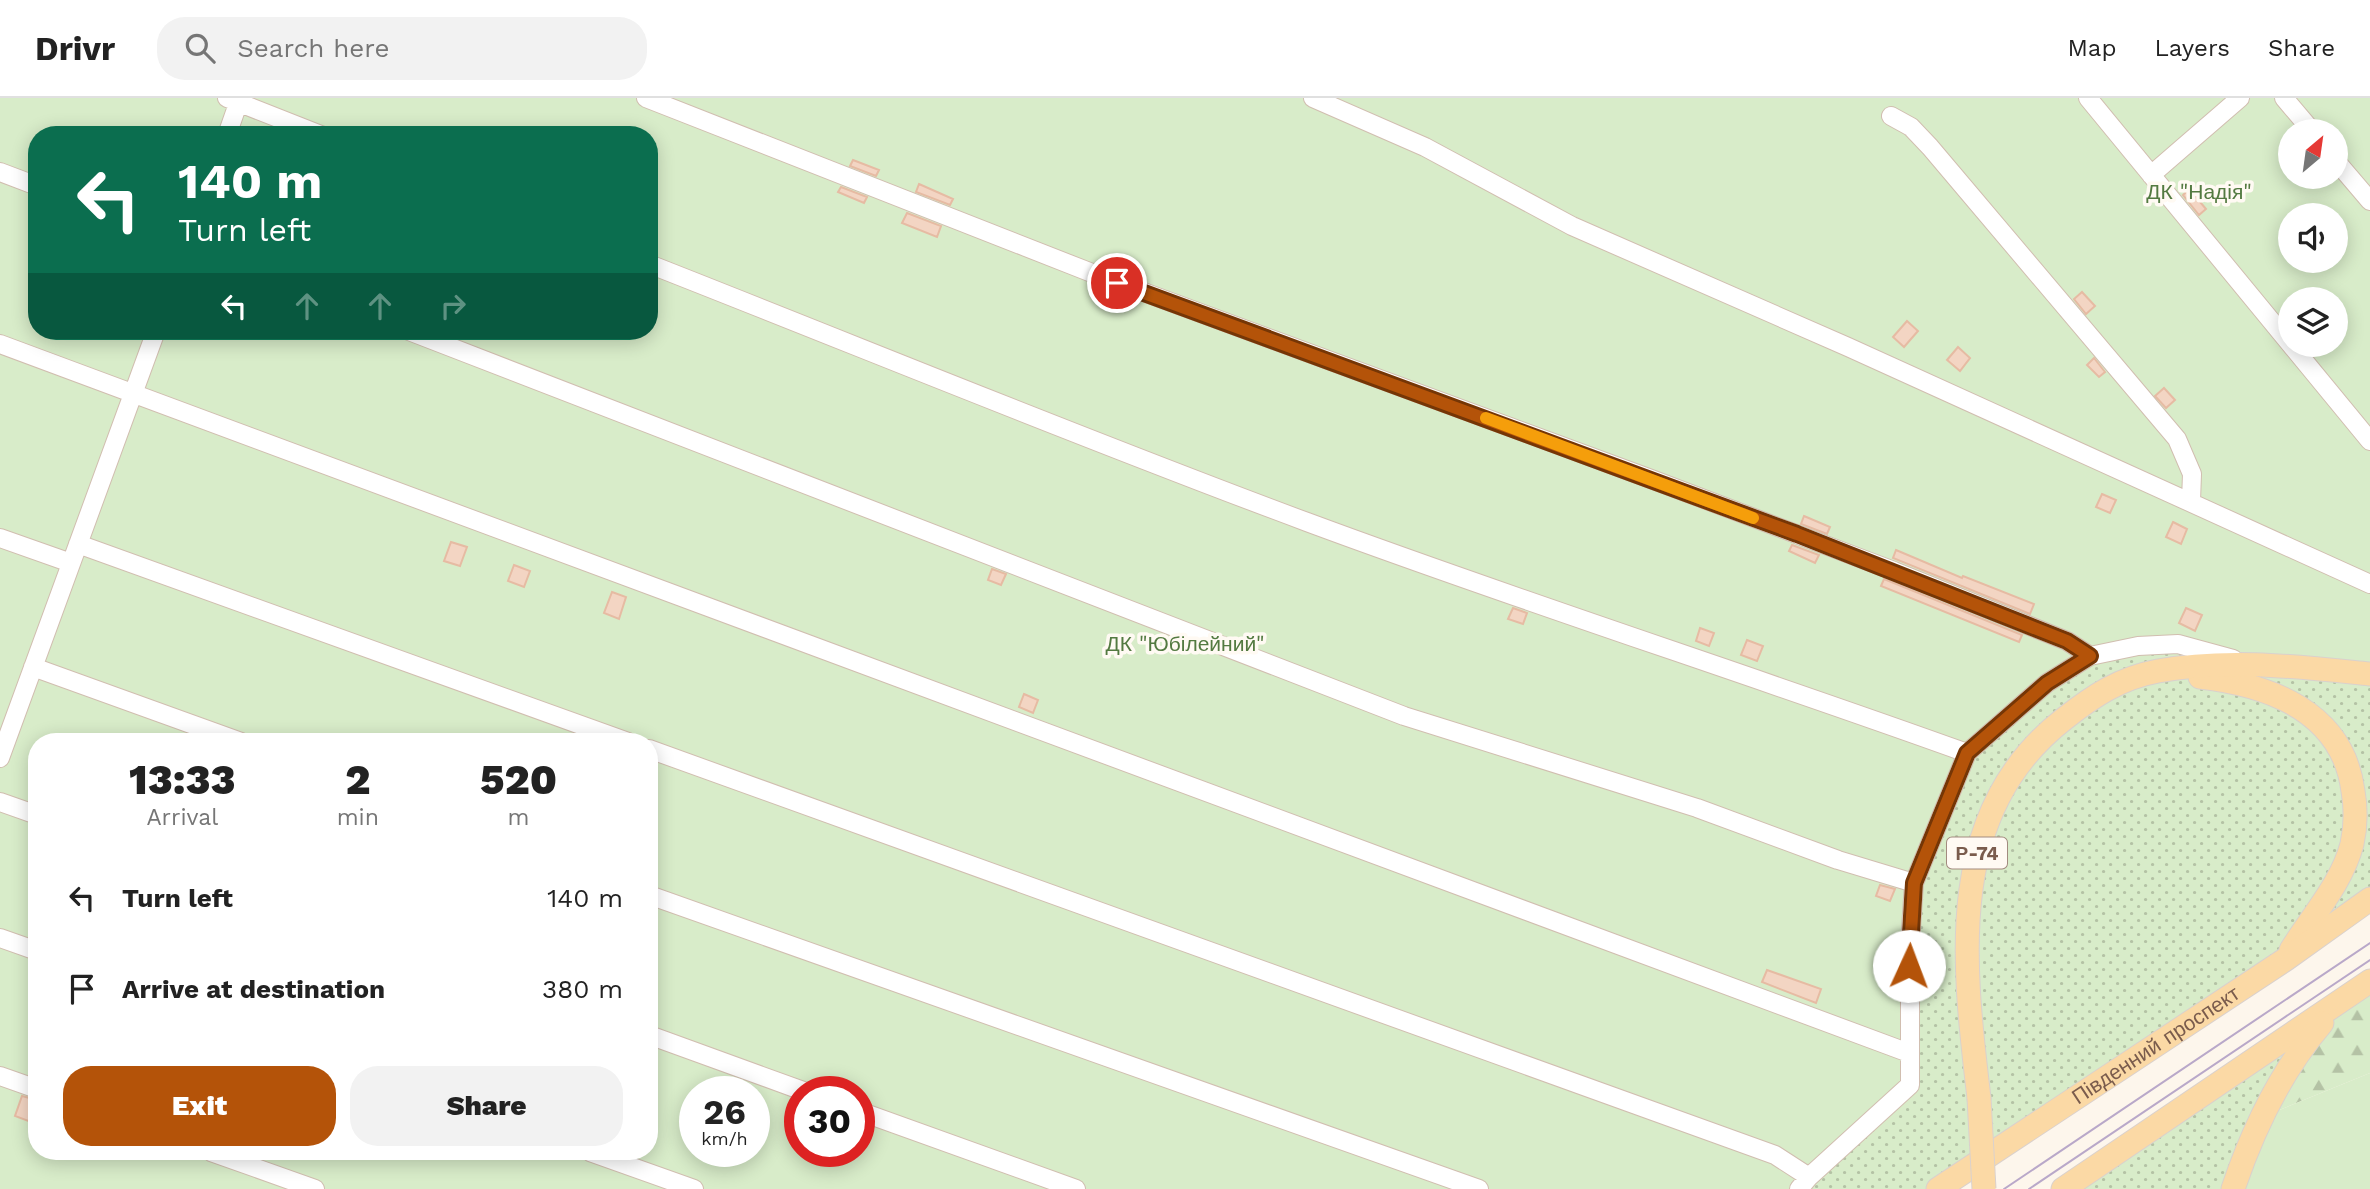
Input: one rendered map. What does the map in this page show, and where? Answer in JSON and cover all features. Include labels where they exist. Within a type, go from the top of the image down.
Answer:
[{"type":"main road","name":"Р-74","points":[[1984,1189],[1969,992],[1967,919],[1972,872],[1985,824],[2007,779],[2032,747],[2099,691],[2134,677],[2186,668],[2257,664],[2370,674]]},
{"type":"main road","points":[[2134,677],[2211,678],[2282,695],[2315,717],[2343,753],[2351,775],[2356,808],[2352,844],[2331,889],[2286,959]]},
{"type":"main road","name":"Південний проспект","points":[[1938,1189],[2286,959],[2370,899]]},
{"type":"main road","points":[[2063,1189],[2370,981]]},
{"type":"main road","points":[[2233,1189],[2262,1117],[2282,1078],[2303,1044],[2339,1002]]},
{"type":"street","points":[[646,98],[1091,273],[1894,571],[2067,641],[2090,656]]},
{"type":"street","points":[[1313,98],[1425,147],[1572,226],[2191,501],[2370,584]]},
{"type":"street","points":[[2088,98],[2370,441]]},
{"type":"street","points":[[2151,175],[2240,98]]},
{"type":"street","points":[[2284,98],[2302,119]]},
{"type":"street","points":[[229,126],[235,100],[299,126]]},
{"type":"street","points":[[1891,116],[1911,127],[1930,146],[2177,439],[2192,474],[2191,501]]},
{"type":"street","points":[[0,172],[28,183]]},
{"type":"street","points":[[2348,175],[2370,201]]},
{"type":"street","points":[[658,268],[1304,521],[1504,594],[1763,679],[1967,753]]},
{"type":"street","points":[[0,758],[153,340]]},
{"type":"street","points":[[432,340],[1404,716],[1698,808],[1838,860],[1914,883]]},
{"type":"street","points":[[0,344],[1909,1053]]},
{"type":"street","points":[[0,538],[71,563]]},
{"type":"street","points":[[78,544],[603,733]]},
{"type":"street","points":[[658,753],[1775,1155],[1805,1182],[1910,1085],[1910,944],[1914,883],[1967,753],[2047,683],[2090,656],[2138,646],[2178,644],[2257,664]]},
{"type":"street","points":[[33,667],[216,733]]},
{"type":"street","points":[[0,802],[28,812]]},
{"type":"street","points":[[658,898],[1479,1189]]},
{"type":"street","points":[[0,938],[28,948]]},
{"type":"street","points":[[658,1038],[784,1084]]},
{"type":"street","points":[[0,1076],[28,1086]]},
{"type":"street","points":[[875,1117],[1076,1189]]},
{"type":"street","points":[[233,1160],[315,1189]]},
{"type":"street","points":[[612,1160],[694,1189]]},
{"type":"green space","name":"ДК \"Юбілейний\"","points":[[0,98],[2370,98],[2370,674],[2178,644],[2090,656],[1967,753],[1914,883],[1910,1085],[1799,1189],[0,1189]]},
{"type":"green space","points":[[2138,646],[2370,674],[2370,899],[1938,1189],[1799,1189],[1914,883],[1967,753],[2090,656]]},
{"type":"green space","points":[[2370,981],[2370,1073],[2262,1117],[2303,1044]]},
{"type":"green space","points":[[2339,1002],[2233,1189],[2066,1189]]},
{"type":"green space","points":[[2370,1073],[2370,1189],[2233,1189],[2262,1117]]},
{"type":"building","points":[[853,160],[879,170],[876,176],[850,166]]},
{"type":"building","points":[[919,184],[953,199],[950,205],[916,192]]},
{"type":"building","points":[[841,187],[867,197],[864,203],[838,192]]},
{"type":"building","points":[[2189,189],[2206,209],[2199,215],[2183,195]]},
{"type":"building","points":[[907,213],[941,226],[937,237],[902,223]]},
{"type":"building","points":[[2082,292],[2095,306],[2086,314],[2074,299]]},
{"type":"building","points":[[1907,321],[1918,331],[1904,347],[1893,337]]},
{"type":"building","points":[[1958,347],[1970,358],[1960,371],[1947,360]]},
{"type":"building","points":[[2094,358],[2105,372],[2099,377],[2087,365]]},
{"type":"building","points":[[2164,388],[2175,400],[2166,408],[2155,396]]},
{"type":"building","points":[[2102,494],[2116,500],[2110,513],[2096,507]]},
{"type":"building","points":[[1804,516],[1830,527],[1827,534],[1801,524]]},
{"type":"building","points":[[2173,522],[2187,529],[2181,544],[2166,537]]},
{"type":"building","points":[[451,542],[467,547],[460,566],[444,561]]},
{"type":"building","points":[[1792,545],[1819,555],[1815,563],[1789,551]]},
{"type":"building","points":[[1896,550],[2034,604],[2030,614],[1893,558]]},
{"type":"building","points":[[514,565],[530,571],[524,587],[508,581]]},
{"type":"building","points":[[992,569],[1006,574],[1001,585],[988,580]]},
{"type":"building","points":[[1884,579],[2022,635],[2019,642],[1881,586]]},
{"type":"building","points":[[612,592],[626,597],[619,619],[604,613]]},
{"type":"building","points":[[1513,608],[1527,613],[1523,624],[1508,619]]},
{"type":"building","points":[[2186,608],[2202,615],[2195,631],[2179,623]]},
{"type":"building","points":[[1700,628],[1714,633],[1709,646],[1696,641]]},
{"type":"building","points":[[1747,640],[1763,646],[1757,661],[1741,655]]},
{"type":"building","points":[[1024,694],[1038,700],[1033,713],[1019,707]]},
{"type":"building","points":[[1880,885],[1895,889],[1890,901],[1876,896]]},
{"type":"building","points":[[1767,970],[1821,989],[1816,1003],[1762,982]]},
{"type":"building","points":[[22,1096],[28,1098],[28,1121],[15,1116]]},
{"type":"tram line","points":[[2004,1189],[2370,943]]},
{"type":"tram line","points":[[2029,1189],[2370,960]]},
{"type":"slow traffic","points":[[1486,418],[1753,518]]},
{"type":"route","points":[[1117,283],[1894,571],[2067,641],[2090,656],[2047,683],[1967,753],[1914,883],[1909,966]]},
{"type":"park label","name":"ДК \"Надія\"","points":[[2199,192]]}]
